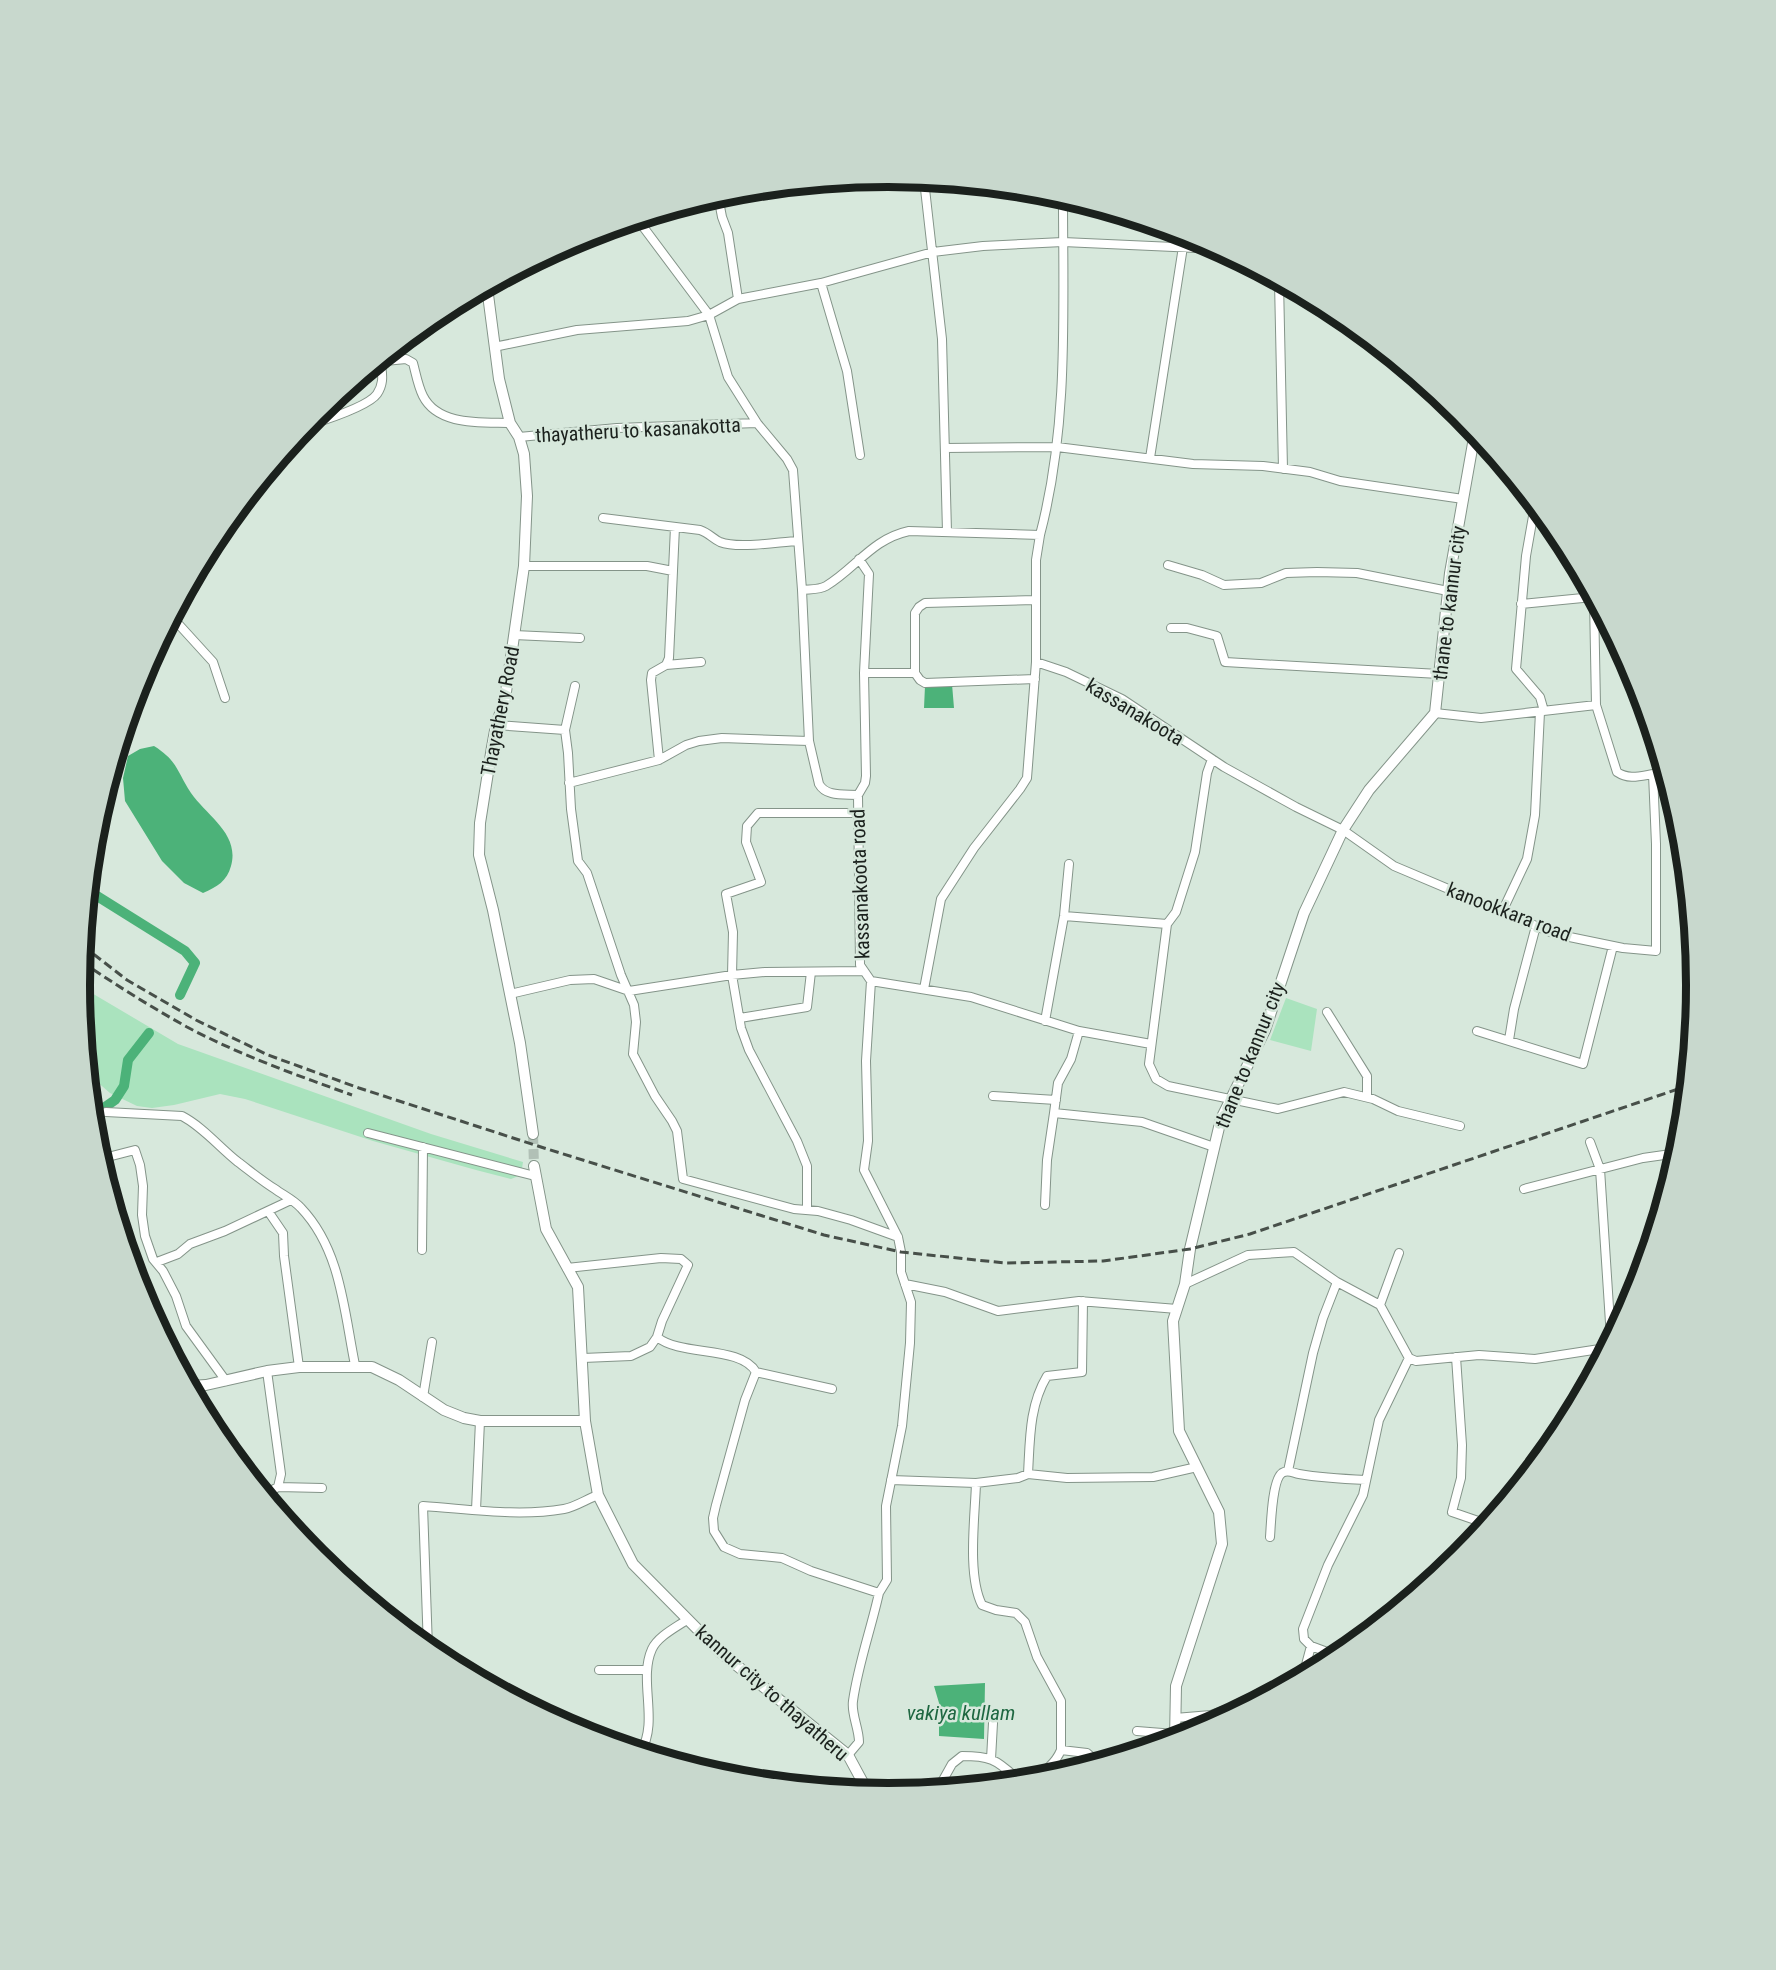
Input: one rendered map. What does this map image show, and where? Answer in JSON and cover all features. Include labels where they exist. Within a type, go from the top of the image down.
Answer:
[{"type":"street","points":[[925,188],[942,339],[947,532]]},
{"type":"street","points":[[720,205],[728,233],[738,299]]},
{"type":"street","points":[[924,989],[941,899],[974,848],[1027,778],[1036,662],[1036,560],[1048,506],[1057,447],[1064,323],[1063,206]]},
{"type":"street","name":"kassanakoota road","points":[[642,226],[709,315],[728,377],[757,423],[787,459],[793,470],[802,590],[809,741],[822,790],[829,793],[858,795],[860,965],[871,981],[972,997],[1079,1031],[1151,1044]]},
{"type":"street","points":[[494,346],[577,330],[673,323],[709,315],[738,299],[821,283],[933,252],[983,246],[1063,242],[1190,247]]},
{"type":"street","points":[[1150,458],[1182,246]]},
{"type":"street","points":[[821,283],[847,371],[860,455]]},
{"type":"street","points":[[1279,290],[1283,469]]},
{"type":"street","name":"Thayathery Road","points":[[488,295],[499,379],[510,423],[519,437],[524,454],[526,496],[524,566],[505,699],[496,725],[480,823],[479,855],[520,1043],[533,1134]]},
{"type":"street","points":[[392,360],[406,359],[413,363],[423,396],[431,407],[447,417],[510,423]]},
{"type":"street","points":[[326,419],[342,414],[376,396],[383,379],[381,369]]},
{"type":"street","name":"thayatheru to kasanakotta","points":[[519,437],[617,428],[757,423]]},
{"type":"street","name":"thane to kannur city","points":[[1175,1729],[1176,1686],[1222,1544],[1220,1512],[1179,1431],[1173,1321],[1185,1284],[1190,1249],[1221,1119],[1265,1030],[1304,913],[1342,830],[1369,790],[1435,713],[1448,591],[1473,443]]},
{"type":"street","points":[[945,448],[1057,447],[1193,464],[1283,469],[1310,472],[1340,481],[1463,499]]},
{"type":"street","points":[[1502,912],[1527,859],[1535,815],[1542,712],[1540,697],[1516,669],[1526,556],[1533,516]]},
{"type":"street","points":[[603,518],[700,530],[711,534],[718,542],[734,545],[798,541]]},
{"type":"street","points":[[666,665],[669,658],[675,527]]},
{"type":"street","points":[[802,590],[825,587],[879,543],[893,535],[909,531],[1040,535]]},
{"type":"street","points":[[858,795],[866,776],[864,674],[869,574],[859,559]]},
{"type":"street","points":[[1168,565],[1202,575],[1224,585],[1261,583],[1286,573],[1357,573],[1448,591]]},
{"type":"street","points":[[524,566],[647,566],[674,571]]},
{"type":"street","points":[[1035,600],[925,603],[915,613],[915,673],[920,680],[925,682],[1035,679]]},
{"type":"street","points":[[1521,604],[1586,600]]},
{"type":"street","points":[[1594,614],[1596,705],[1617,772],[1624,776],[1635,777],[1658,774]]},
{"type":"street","points":[[177,623],[213,662],[225,698]]},
{"type":"street","points":[[1171,628],[1187,628],[1217,636],[1225,662],[1439,674]]},
{"type":"street","points":[[514,635],[580,638]]},
{"type":"street","points":[[658,760],[652,673],[666,665],[701,662]]},
{"type":"street","name":"kassanakoota","points":[[1036,662],[1066,672],[1122,699],[1212,759],[1296,807],[1342,830]]},
{"type":"street","points":[[864,674],[915,673]]},
{"type":"street","points":[[575,686],[565,730],[578,861],[587,873],[621,975],[634,1005],[636,1022],[633,1054],[677,1131],[683,1179],[794,1209],[851,1220],[898,1237]]},
{"type":"street","points":[[1435,713],[1480,718],[1596,705]]},
{"type":"street","points":[[496,725],[565,730]]},
{"type":"street","points":[[569,783],[658,760],[686,745],[722,738],[809,741]]},
{"type":"street","points":[[1212,759],[1207,773],[1195,852],[1176,912],[1167,924],[1149,1064],[1156,1079],[1168,1086],[1278,1109],[1344,1092],[1367,1097],[1398,1111],[1460,1126]]},
{"type":"street","name":"kanookkara road","points":[[1342,830],[1394,866],[1555,934],[1612,946],[1656,951],[1656,844],[1653,774]]},
{"type":"street","points":[[807,1210],[807,1166],[749,1050],[740,1018],[732,975],[733,932],[726,894],[761,882],[746,842],[747,826],[758,813],[802,811],[858,813]]},
{"type":"street","points":[[1045,1021],[1064,916],[1069,864]]},
{"type":"street","points":[[1064,916],[1167,924]]},
{"type":"street","points":[[1509,1040],[1514,1010],[1536,926]]},
{"type":"street","points":[[1477,1031],[1583,1064],[1612,946]]},
{"type":"street","points":[[510,994],[570,980],[594,979],[628,991],[765,972],[864,971]]},
{"type":"street","points":[[740,1018],[807,1007],[811,972]]},
{"type":"street","points":[[848,1755],[859,1742],[853,1701],[879,1593],[887,1580],[886,1506],[902,1426],[910,1343],[911,1302],[900,1272],[901,1252],[898,1237],[864,1170],[868,1141],[866,1061],[871,981]]},
{"type":"street","points":[[1327,1012],[1367,1076],[1367,1097]]},
{"type":"street","points":[[1045,1205],[1047,1160],[1058,1083],[1073,1052],[1079,1031]]},
{"type":"street","points":[[993,1096],[1056,1100]]},
{"type":"street","points":[[106,1113],[182,1116],[306,1213],[318,1228],[334,1263],[355,1365]]},
{"type":"street","points":[[1054,1113],[1142,1122],[1214,1147]]},
{"type":"street","points":[[368,1133],[535,1171]]},
{"type":"street","points":[[1590,1142],[1600,1168],[1610,1324]]},
{"type":"street","points":[[422,1250],[423,1147]]},
{"type":"street","points":[[109,1157],[135,1150],[143,1186],[142,1215],[145,1236],[153,1259],[158,1262],[176,1296],[186,1326],[226,1381]]},
{"type":"street","points":[[1524,1189],[1600,1168],[1668,1154]]},
{"type":"street","name":"kannur city to thayatheru","points":[[535,1171],[546,1229],[578,1287],[585,1422],[598,1495],[633,1564],[720,1652],[848,1755],[863,1782]]},
{"type":"street","points":[[158,1262],[178,1254],[190,1244],[291,1200]]},
{"type":"street","points":[[268,1211],[285,1238],[284,1256],[299,1366]]},
{"type":"street","points":[[1185,1284],[1248,1255],[1290,1251],[1317,1266],[1338,1282],[1380,1305],[1409,1358],[1416,1361],[1479,1355],[1535,1359],[1598,1349]]},
{"type":"street","points":[[1380,1305],[1399,1253]]},
{"type":"street","points":[[567,1268],[661,1258],[681,1259],[688,1265],[657,1337],[650,1347],[631,1356],[583,1358]]},
{"type":"street","points":[[1288,1471],[1313,1353],[1323,1318],[1338,1282]]},
{"type":"street","points":[[905,1284],[945,1292],[998,1311],[1083,1301],[1177,1309]]},
{"type":"street","points":[[1028,1474],[1034,1406],[1041,1387],[1047,1376],[1082,1372],[1083,1301]]},
{"type":"street","points":[[657,1337],[682,1348],[744,1360],[756,1372],[832,1389]]},
{"type":"street","points":[[423,1397],[432,1342]]},
{"type":"street","points":[[1456,1357],[1462,1445],[1461,1478],[1452,1512],[1478,1521]]},
{"type":"street","points":[[1327,1652],[1311,1646],[1304,1638],[1303,1629],[1328,1564],[1363,1495],[1379,1420],[1409,1358]]},
{"type":"street","points":[[198,1385],[299,1366],[372,1366],[399,1380],[444,1410],[464,1418],[480,1421],[585,1422]]},
{"type":"street","points":[[267,1371],[281,1474],[278,1486]]},
{"type":"street","points":[[756,1372],[745,1400],[713,1518],[717,1538],[724,1547],[740,1554],[782,1558],[810,1571],[879,1593]]},
{"type":"street","points":[[476,1510],[480,1421]]},
{"type":"street","points":[[891,1480],[976,1484],[1028,1474],[1067,1478],[1153,1477],[1197,1467]]},
{"type":"street","points":[[1270,1538],[1277,1478],[1280,1474],[1288,1471],[1317,1477],[1366,1480]]},
{"type":"street","points":[[976,1484],[974,1563],[978,1596],[982,1605],[1016,1613],[1025,1622],[1037,1658],[1061,1701],[1061,1750],[1048,1767]]},
{"type":"street","points":[[271,1490],[278,1486],[322,1488]]},
{"type":"street","points":[[428,1636],[423,1506],[476,1510],[566,1509],[598,1495]]},
{"type":"street","points":[[644,1745],[647,1724],[647,1670],[652,1648],[664,1635],[688,1619]]},
{"type":"street","points":[[1306,1664],[1311,1646]]},
{"type":"street","points":[[599,1670],[647,1670]]},
{"type":"street","points":[[1175,1718],[1209,1715]]},
{"type":"street","points":[[991,1759],[993,1723]]},
{"type":"street","points":[[1137,1731],[1162,1734]]},
{"type":"street","points":[[1061,1750],[1087,1753],[1091,1757]]},
{"type":"street","points":[[942,1781],[957,1758],[962,1756],[974,1756],[1000,1762],[1007,1774]]},
{"type":"shaded area","points":[[90,992],[178,1044],[431,1134],[523,1162],[521,1175],[511,1179],[476,1170],[373,1141],[245,1099],[220,1094],[152,1108],[137,1106],[110,1093],[96,1081]]},
{"type":"shaded area","points":[[1286,998],[1317,1009],[1311,1051],[1270,1040]]},
{"type":"water","points":[[952,684],[954,708],[924,708],[925,686]]},
{"type":"water","points":[[154,746],[173,762],[191,793],[220,826],[231,844],[233,855],[227,876],[217,886],[203,893],[184,883],[162,861],[125,801],[123,778],[128,756],[140,749]]},
{"type":"water","name":"vakiya kullam","points":[[985,1683],[984,1739],[939,1736],[939,1703],[934,1686]]},
{"type":"waterway","points":[[96,895],[185,951],[195,963],[180,995]]},
{"type":"waterway","points":[[100,1110],[115,1100],[124,1086],[128,1060],[149,1033]]},
{"type":"tunnel","points":[[533,1134],[534,1166]]},
{"type":"railway","points":[[91,952],[127,980],[196,1020],[268,1055],[359,1088],[824,1235],[901,1252],[1005,1263],[1103,1261],[1190,1249],[1250,1234],[1679,1089]]},
{"type":"railway","points":[[91,968],[147,1004],[227,1047],[352,1095]]}]
